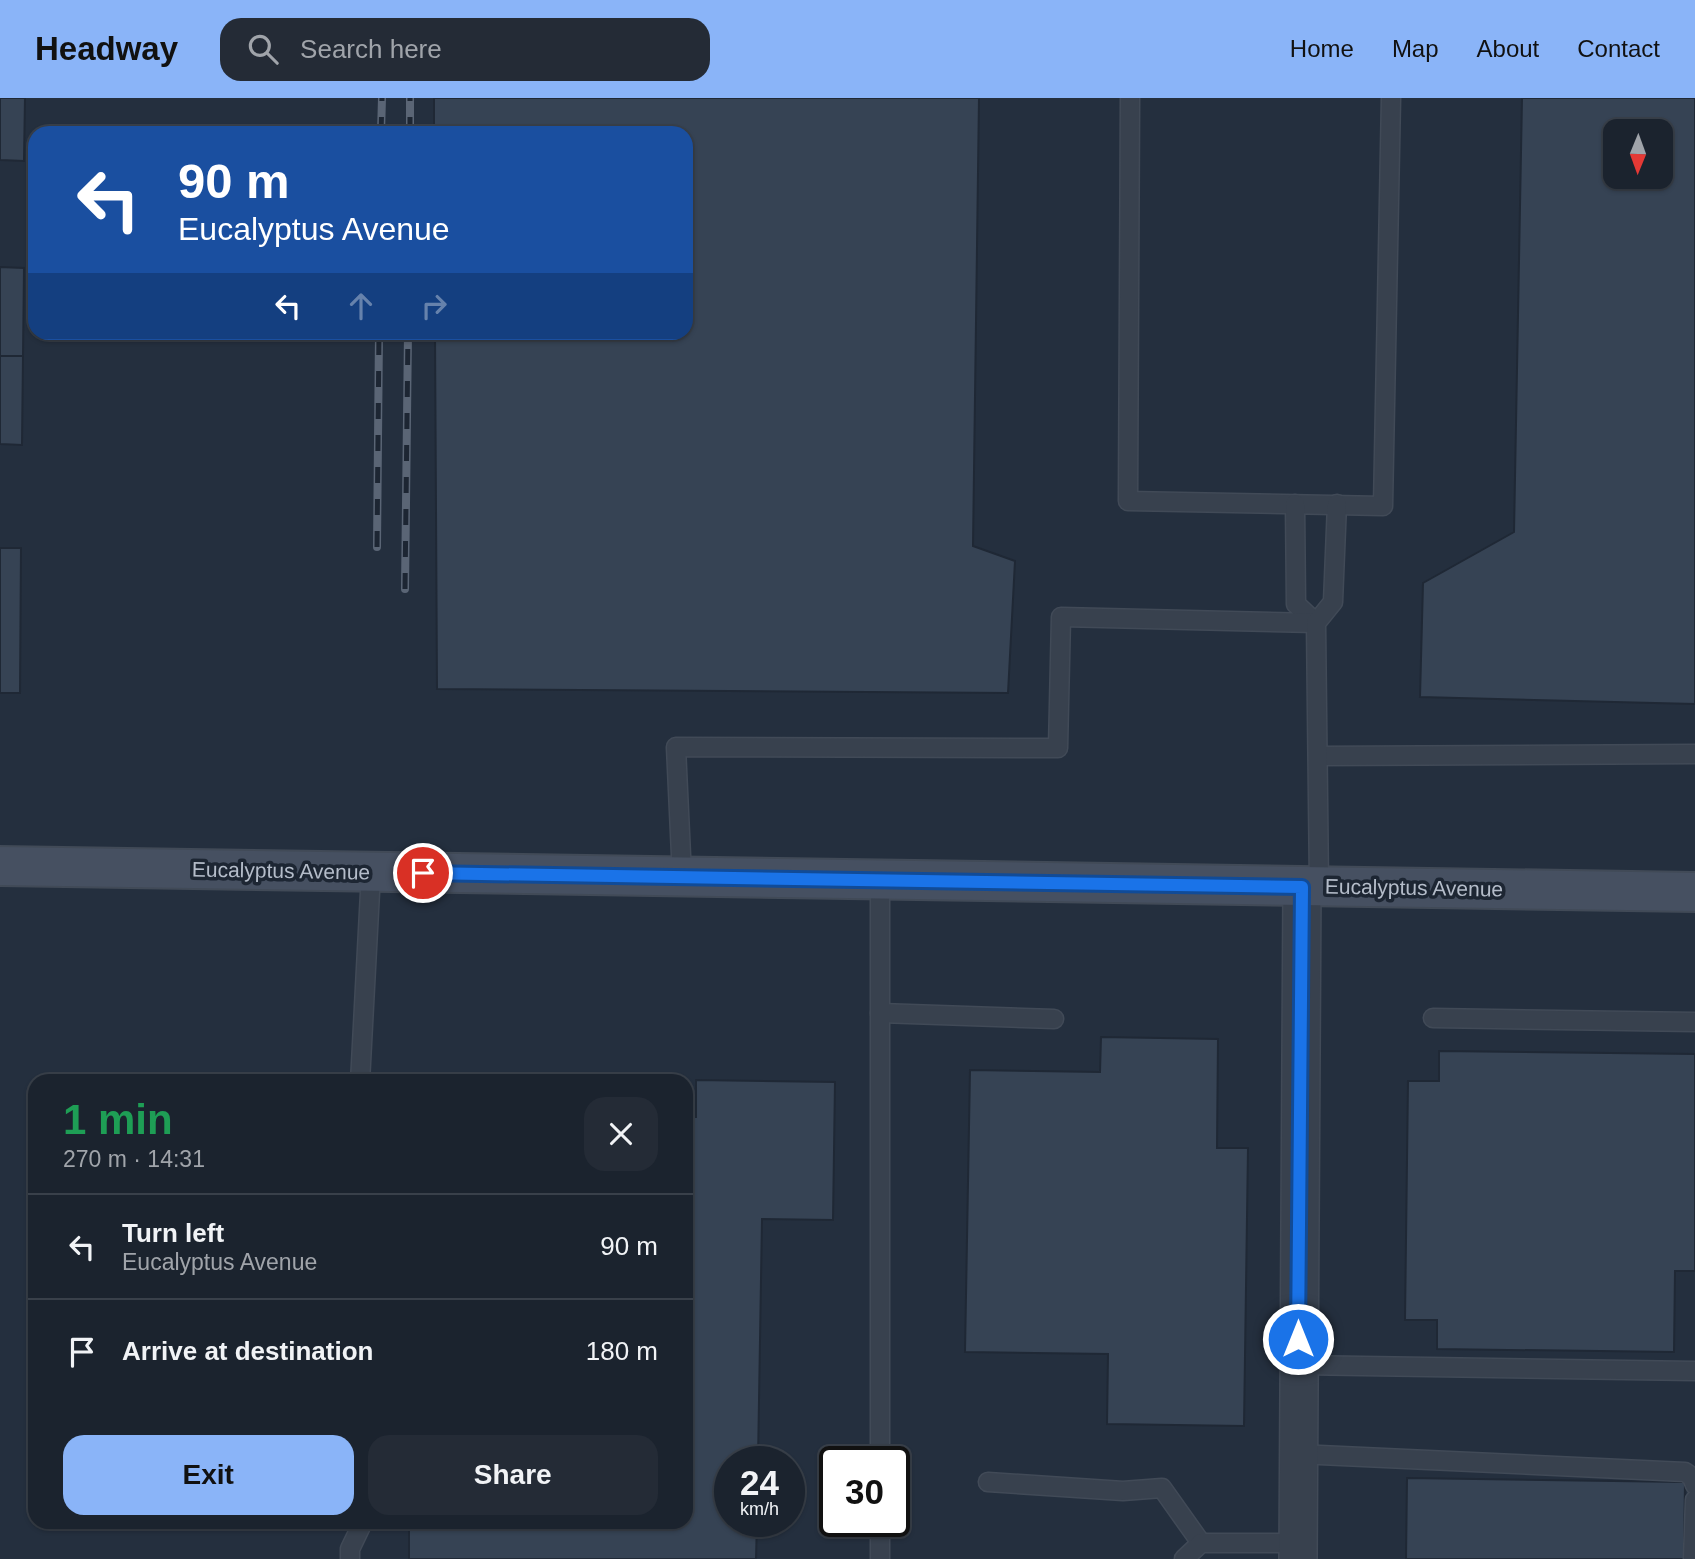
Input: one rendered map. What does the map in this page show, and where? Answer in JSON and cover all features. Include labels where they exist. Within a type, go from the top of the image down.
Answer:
[{"type":"street","name":"Eucalyptus Avenue","points":[[0,866],[1695,892]]},
{"type":"street","points":[[1298,1551],[1298,1365],[1311,887]]},
{"type":"lane","points":[[1130,98],[1128,501],[1383,506],[1391,98]]},
{"type":"lane","points":[[1295,504],[1296,604],[1316,623]]},
{"type":"lane","points":[[1311,887],[1318,756],[1316,623],[1333,602],[1337,504]]},
{"type":"lane","points":[[682,877],[676,747],[1058,748],[1060,617],[1316,623]]},
{"type":"lane","points":[[1318,756],[1695,754]]},
{"type":"lane","points":[[360,1074],[371,873]]},
{"type":"lane","points":[[880,880],[880,1446]]},
{"type":"lane","points":[[880,1013],[1054,1019]]},
{"type":"lane","points":[[1433,1018],[1695,1022]]},
{"type":"lane","points":[[1298,1365],[1695,1371]]},
{"type":"lane","points":[[1298,1454],[1685,1472],[1692,1477],[1695,1485]]},
{"type":"lane","points":[[988,1482],[1123,1491],[1162,1488],[1201,1543]]},
{"type":"lane","points":[[1693,1559],[1695,1500]]},
{"type":"lane","points":[[350,1559],[350,1549],[360,1529]]},
{"type":"lane","points":[[880,1537],[880,1559]]},
{"type":"lane","points":[[1184,1559],[1201,1543],[1298,1551]]},
{"type":"building","points":[[0,98],[25,98],[24,161],[0,160]]},
{"type":"building","points":[[434,98],[979,98],[973,546],[1015,561],[1008,693],[437,689],[435,340],[693,340],[693,126],[434,126]]},
{"type":"building","points":[[1522,98],[1695,98],[1695,704],[1420,697],[1423,583],[1514,532]]},
{"type":"building","points":[[0,267],[24,268],[23,356],[0,356]]},
{"type":"building","points":[[0,356],[23,356],[22,445],[0,444]]},
{"type":"building","points":[[0,548],[21,548],[20,693],[0,693]]},
{"type":"building","points":[[1101,1037],[1218,1039],[1217,1148],[1248,1148],[1244,1426],[1107,1424],[1108,1354],[965,1352],[970,1070],[1100,1072]]},
{"type":"building","points":[[1439,1051],[1695,1054],[1695,1271],[1675,1271],[1674,1352],[1437,1349],[1437,1320],[1405,1320],[1408,1081],[1439,1081]]},
{"type":"building","points":[[696,1080],[835,1082],[833,1220],[762,1219],[758,1446],[714,1446],[714,1537],[757,1537],[756,1559],[409,1559],[409,1529],[693,1529],[693,1117],[696,1117]]},
{"type":"building","points":[[1407,1478],[1685,1482],[1684,1559],[1406,1559]]},
{"type":"railway","points":[[381,126],[382,98]]},
{"type":"railway","points":[[410,98],[410,126]]},
{"type":"railway","points":[[377,547],[379,340]]},
{"type":"railway","points":[[405,589],[408,340]]},
{"type":"route","points":[[423,873],[1302,887],[1298,1339]]}]
